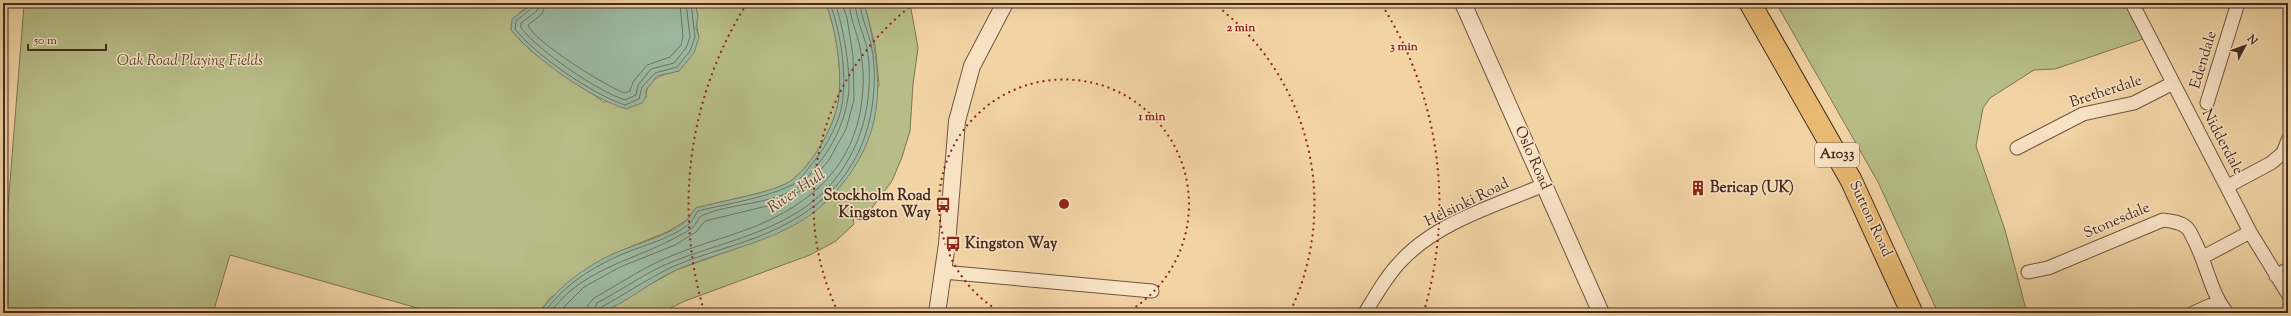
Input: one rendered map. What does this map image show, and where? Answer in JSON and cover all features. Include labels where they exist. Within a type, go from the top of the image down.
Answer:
[{"type":"highway","name":"Sutton Road","points":[[1750,3],[1851,180],[1912,313]]},
{"type":"street","points":[[937,313],[943,272],[957,121],[972,66],[1005,3]]},
{"type":"street","name":"Oslo Road","points":[[1463,3],[1601,313]]},
{"type":"street","name":"Nidderdale","points":[[2132,3],[2228,186],[2250,232],[2288,294]]},
{"type":"street","name":"Edendale","points":[[2207,103],[2238,3]]},
{"type":"street","name":"Bretherdale","points":[[2027,148],[2083,114],[2134,103],[2173,83]]},
{"type":"street","points":[[2228,186],[2271,163],[2283,153],[2288,140]]},
{"type":"street","name":"Helsinki Road","points":[[1365,313],[1401,260],[1422,242],[1444,228],[1544,184]]},
{"type":"street","name":"Stonesdale","points":[[2028,272],[2048,268],[2163,220],[2176,222],[2187,228],[2203,257],[2218,302],[2227,313]]},
{"type":"street","points":[[2203,257],[2250,232]]},
{"type":"street","points":[[2276,276],[2288,269]]},
{"type":"street","points":[[943,272],[1152,291]]},
{"type":"street","points":[[2193,313],[2218,302]]},
{"type":"green space","name":"Oak Road Playing Fields","points":[[15,3],[534,3],[520,12],[511,30],[543,60],[604,102],[646,97],[649,85],[652,81],[662,76],[679,71],[699,37],[695,3],[826,3],[833,25],[839,61],[839,96],[834,118],[823,142],[808,164],[792,180],[774,189],[761,193],[696,208],[687,220],[667,232],[613,254],[550,298],[539,313],[435,313],[230,255],[213,313],[3,313],[3,271],[24,5]]},
{"type":"green space","points":[[864,3],[910,3],[918,48],[913,84],[910,131],[902,157],[892,181],[863,220],[853,218],[854,224],[836,241],[810,255],[685,301],[660,313],[599,313],[676,270],[757,241],[802,220],[831,198],[879,85],[875,45]]},
{"type":"green space","points":[[1776,3],[2125,3],[2143,39],[2055,69],[2034,70],[1990,98],[1983,108],[1976,146],[2005,230],[2027,313],[1938,313],[1878,182]]},
{"type":"water","points":[[534,3],[695,3],[698,16],[696,28],[699,37],[694,53],[679,71],[657,76],[646,90],[646,97],[642,103],[626,109],[596,96],[580,87],[534,53],[511,30],[512,19]]},
{"type":"water","name":"River Hull","points":[[826,3],[864,3],[874,49],[878,94],[875,115],[869,137],[860,158],[832,196],[809,216],[788,228],[757,242],[676,270],[619,304],[600,313],[539,313],[555,294],[573,278],[593,264],[615,253],[673,230],[687,220],[696,208],[774,189],[792,180],[800,173],[816,154],[823,142],[834,118],[839,96],[839,61],[833,25]]},
{"type":"place","name":"Bericap (UK)","points":[[1698,188]]},
{"type":"place","name":"Stockholm Road Kingston Way","points":[[943,205]]},
{"type":"place","name":"Kingston Way","points":[[953,244]]}]
